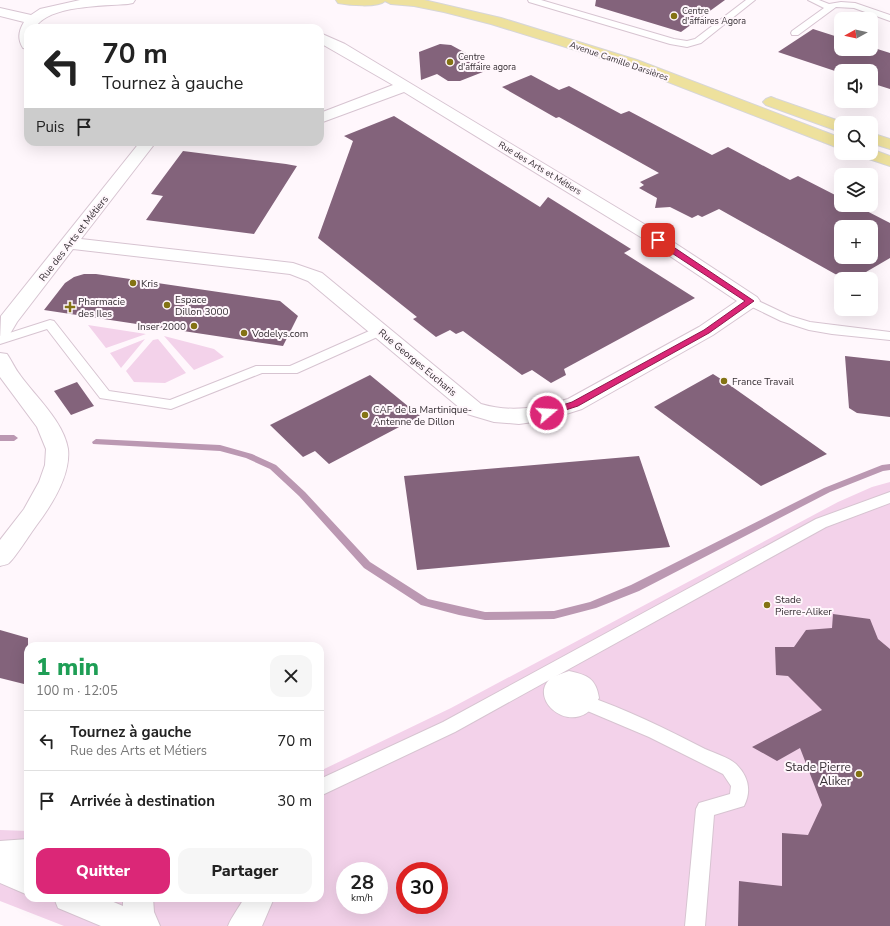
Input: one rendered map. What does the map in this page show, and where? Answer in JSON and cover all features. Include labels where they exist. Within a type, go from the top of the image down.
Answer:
[{"type":"main road","points":[[343,0],[355,2],[379,0]]},
{"type":"main road","name":"Avenue Camille Darsières","points":[[391,0],[438,7],[496,21],[632,63],[834,141]]},
{"type":"main road","name":"Avenue Camille Darsières","points":[[458,0],[571,32],[663,63],[834,124]]},
{"type":"main road","points":[[878,140],[890,144]]},
{"type":"main road","points":[[878,157],[890,161]]},
{"type":"street","points":[[30,24],[33,20],[46,11],[62,6],[128,0]]},
{"type":"street","points":[[0,12],[33,20]]},
{"type":"street","name":"Rue des Arts et Métiers","points":[[324,39],[405,86],[658,240],[750,301]]},
{"type":"street","points":[[324,116],[405,86]]},
{"type":"street","name":"Rue des Arts et Métiers","points":[[0,335],[8,320],[145,146]]},
{"type":"street","name":"Rue Georges Eucharis","points":[[70,243],[293,269],[315,277],[474,409],[494,415],[519,417],[547,413],[575,404],[706,331],[750,301]]},
{"type":"street","points":[[0,359],[53,435],[58,460],[44,498],[0,557]]},
{"type":"street","points":[[546,684],[557,692],[559,700],[567,706],[577,706],[584,702]]},
{"type":"street","points":[[0,854],[24,852]]},
{"type":"street","points":[[0,869],[24,879]]},
{"type":"street","points":[[79,902],[136,926]]},
{"type":"street","points":[[138,902],[141,919],[145,926]]},
{"type":"street","points":[[244,926],[250,919],[257,902]]},
{"type":"lane","points":[[532,0],[672,42],[687,44],[698,41],[751,0]]},
{"type":"lane","points":[[812,0],[830,8]]},
{"type":"lane","points":[[795,33],[834,5],[845,4],[890,18]]},
{"type":"lane","points":[[750,301],[782,317],[800,323],[828,329],[890,336]]},
{"type":"lane","points":[[0,340],[50,324],[105,394],[171,405],[261,369],[292,370],[380,331]]},
{"type":"lane","points":[[324,786],[449,727],[546,684],[821,523],[890,497]]},
{"type":"lane","points":[[584,702],[655,732],[729,769],[740,785],[738,800],[705,809],[695,926]]},
{"type":"shaded area","points":[[88,325],[146,334],[106,348]]},
{"type":"shaded area","points":[[164,336],[214,349],[224,357],[194,370]]},
{"type":"shaded area","points":[[145,339],[121,368],[110,353]]},
{"type":"shaded area","points":[[158,339],[186,373],[165,383],[134,382],[126,371],[153,340]]},
{"type":"shaded area","name":"Stade Pierre-Aliker","points":[[890,482],[890,926],[64,926],[0,901],[0,830],[24,831],[24,902],[324,902],[324,769],[451,708],[838,502],[872,487]]},
{"type":"building","name":"Centre d'affaires Agora","points":[[596,0],[725,0],[681,32],[595,6]]},
{"type":"building","points":[[813,29],[834,36],[834,56],[878,56],[878,49],[890,53],[890,89],[878,85],[878,64],[834,64],[834,71],[778,52]]},
{"type":"building","name":"Centre d'affaire agora","points":[[440,44],[451,45],[493,68],[460,81],[448,81],[437,74],[421,80],[419,52]]},
{"type":"building","points":[[531,75],[559,90],[569,86],[621,114],[629,111],[712,155],[728,147],[790,180],[798,176],[834,194],[834,212],[869,212],[890,223],[890,258],[866,272],[834,272],[834,273],[719,209],[702,217],[698,215],[692,218],[670,207],[655,208],[657,198],[639,188],[644,185],[640,182],[659,173],[559,117],[556,118],[502,87]]},
{"type":"building","points":[[394,116],[540,207],[548,197],[631,249],[624,253],[695,298],[564,369],[566,375],[551,383],[532,370],[522,375],[463,331],[456,334],[450,330],[436,337],[413,319],[417,317],[318,238],[353,141],[344,136]]},
{"type":"building","points":[[183,151],[297,166],[254,234],[146,220],[163,196],[151,194]]},
{"type":"building","name":"Espace Dillon 3000","points":[[84,274],[96,274],[280,301],[298,316],[283,346],[44,310],[65,283],[74,277]]},
{"type":"building","points":[[845,356],[890,361],[890,417],[857,413],[849,408]]},
{"type":"building","points":[[713,374],[827,454],[761,486],[654,407]]},
{"type":"building","points":[[370,375],[420,416],[329,464],[315,451],[303,457],[270,425]]},
{"type":"building","points":[[77,382],[94,406],[71,415],[54,391]]},
{"type":"building","points":[[639,456],[670,547],[417,570],[404,476]]},
{"type":"building","name":"Stade Pierre Aliker","points":[[833,614],[870,619],[878,639],[890,649],[890,926],[738,926],[739,881],[782,886],[782,833],[808,835],[822,805],[800,748],[777,761],[752,747],[822,710],[788,676],[776,675],[775,647],[794,647],[806,630],[832,628]]},
{"type":"building","points":[[0,630],[28,638],[28,642],[24,642],[24,684],[0,678]]},
{"type":"waterway","points":[[0,438],[14,438]]},
{"type":"waterway","points":[[96,442],[220,448],[249,456],[273,467],[302,494],[367,565],[425,602],[485,616],[554,615],[592,605],[635,588],[827,490],[882,468],[890,467]]},
{"type":"place","name":"Centre d'affaires Agora","points":[[674,16]]},
{"type":"place","name":"Centre d'affaire agora","points":[[450,62]]},
{"type":"place","name":"Kris","points":[[133,283]]},
{"type":"place","name":"Espace Dillon 3000","points":[[167,305]]},
{"type":"place","name":"Pharmacie des Iles","points":[[70,307]]},
{"type":"place","name":"Inser 2000","points":[[194,326]]},
{"type":"place","name":"Vodelys.com","points":[[244,333]]},
{"type":"place","name":"France Travail","points":[[724,381]]},
{"type":"place","name":"CAF de la Martinique- Antenne de Dillon","points":[[365,415]]},
{"type":"place","name":"Stade Pierre-Aliker","points":[[767,605]]},
{"type":"place","name":"Stade Pierre Aliker","points":[[859,774]]},
{"type":"route","points":[[547,413],[575,404],[706,331],[750,301],[658,240]]}]
